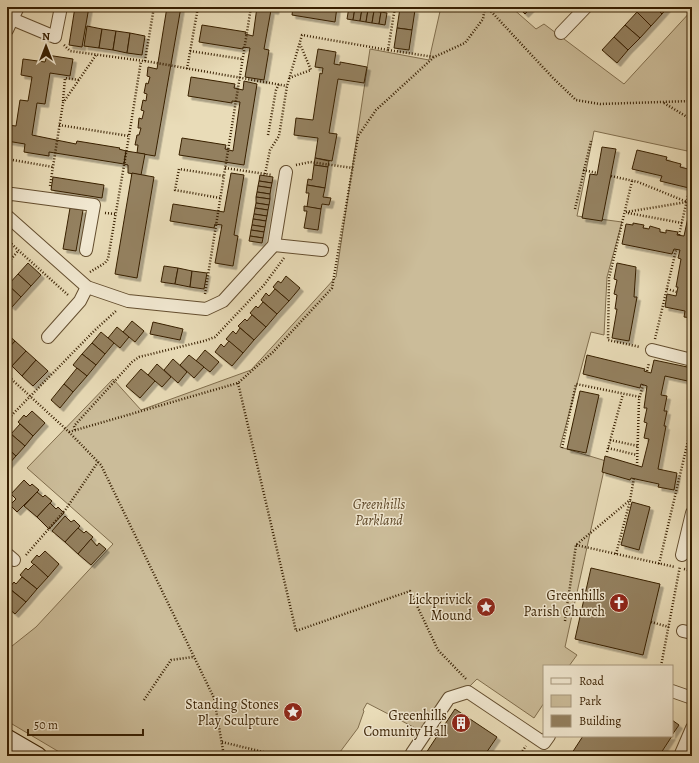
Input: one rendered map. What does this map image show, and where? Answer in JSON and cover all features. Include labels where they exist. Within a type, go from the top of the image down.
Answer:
[{"type":"street","points":[[18,7],[10,24],[55,37],[61,7]]},
{"type":"street","points":[[561,33],[586,7]]},
{"type":"street","points":[[7,216],[82,283],[128,301],[206,309],[223,301],[274,245],[286,172]]},
{"type":"street","points":[[7,196],[12,194],[94,205],[86,250]]},
{"type":"street","points":[[274,245],[322,250]]},
{"type":"street","points":[[48,337],[77,304],[82,283]]},
{"type":"street","points":[[652,350],[692,360]]},
{"type":"street","points":[[682,555],[692,513]]},
{"type":"street","points":[[673,691],[692,698]]},
{"type":"street","points":[[412,753],[449,698],[468,692],[544,743],[548,737]]},
{"type":"street","points":[[680,756],[692,728]]},
{"type":"street","points":[[7,738],[38,756]]},
{"type":"path","points":[[82,283],[108,259],[154,7]]},
{"type":"path","points":[[187,69],[198,7]]},
{"type":"path","points":[[203,308],[251,7]]},
{"type":"path","points":[[388,50],[395,7]]},
{"type":"path","points":[[487,7],[553,78],[576,100],[600,104],[692,101]]},
{"type":"path","points":[[225,168],[266,174],[270,150],[279,136],[287,86],[302,35],[434,57]]},
{"type":"path","points":[[55,37],[70,51],[143,61],[287,86]]},
{"type":"path","points":[[289,78],[311,70],[299,44]]},
{"type":"path","points":[[190,51],[242,59]]},
{"type":"path","points":[[63,103],[96,55]]},
{"type":"path","points":[[48,199],[63,103],[65,78],[79,80]]},
{"type":"path","points":[[268,135],[276,90],[279,84]]},
{"type":"path","points":[[663,103],[692,120]]},
{"type":"path","points":[[59,125],[130,136]]},
{"type":"path","points":[[575,209],[590,141]]},
{"type":"path","points":[[7,159],[53,167]]},
{"type":"path","points":[[286,172],[300,163],[310,162],[353,168]]},
{"type":"path","points":[[220,198],[175,190],[179,170],[224,176]]},
{"type":"path","points":[[583,170],[597,173]]},
{"type":"path","points":[[611,176],[638,182],[687,202]]},
{"type":"path","points":[[632,181],[626,212],[609,278],[608,340],[652,350]]},
{"type":"path","points":[[679,236],[692,188]]},
{"type":"path","points":[[626,212],[687,202]]},
{"type":"path","points":[[626,212],[682,223]]},
{"type":"path","points":[[7,240],[77,304]]},
{"type":"path","points":[[75,430],[74,426],[132,362],[139,357],[215,337],[264,285],[292,247]]},
{"type":"path","points":[[646,371],[676,250]]},
{"type":"path","points":[[7,264],[18,251]]},
{"type":"path","points":[[667,289],[677,292]]},
{"type":"path","points":[[7,420],[94,331],[119,309],[122,299]]},
{"type":"path","points":[[7,375],[102,465],[214,698],[224,756]]},
{"type":"path","points":[[238,383],[296,631],[410,591],[438,650],[469,682],[474,696]]},
{"type":"path","points":[[562,448],[576,384],[640,397]]},
{"type":"path","points":[[637,466],[640,397],[643,385]]},
{"type":"path","points":[[607,452],[623,394]]},
{"type":"path","points":[[659,564],[692,424]]},
{"type":"path","points":[[610,440],[638,446]]},
{"type":"path","points":[[608,448],[637,455]]},
{"type":"path","points":[[11,557],[24,558],[66,509],[98,462]]},
{"type":"path","points":[[616,554],[634,478]]},
{"type":"path","points":[[565,621],[576,545],[630,500]]},
{"type":"path","points":[[576,545],[692,571]]},
{"type":"path","points":[[661,665],[682,555]]},
{"type":"path","points":[[651,622],[687,632]]},
{"type":"path","points":[[144,700],[171,660],[193,657]]},
{"type":"path","points":[[222,742],[280,756]]},
{"type":"green space","name":"Greenhills Parkland","points":[[441,7],[511,7],[536,29],[544,24],[624,84],[692,10],[692,152],[594,131],[577,216],[622,222],[607,277],[604,335],[591,332],[560,447],[606,461],[565,647],[577,655],[570,665],[543,665],[543,704],[534,718],[477,679],[423,732],[367,703],[363,710],[364,711],[358,728],[337,756],[66,756],[7,721],[7,650],[36,627],[113,544],[27,468],[113,379],[141,410],[251,370],[336,277],[370,49],[429,60]]},
{"type":"building","points":[[75,7],[89,7],[82,47],[69,45]]},
{"type":"building","points":[[167,7],[181,7],[155,156],[137,153],[138,145],[135,145],[137,135],[139,135],[141,128],[138,128],[139,118],[142,119],[144,111],[141,110],[143,100],[146,101],[147,94],[144,93],[146,83],[148,84],[150,77],[147,76],[148,67],[157,69]]},
{"type":"building","points":[[257,7],[276,7],[275,11],[271,10],[264,49],[269,50],[264,80],[245,77],[250,48],[243,47],[243,49],[199,42],[202,25],[246,32],[245,34],[253,36]]},
{"type":"building","points":[[293,7],[337,7],[335,22],[292,15]]},
{"type":"building","points":[[349,7],[355,8],[353,20],[347,19]]},
{"type":"building","points":[[518,7],[532,7],[525,14]]},
{"type":"building","points":[[642,7],[655,7],[662,14],[651,26],[637,12]]},
{"type":"building","points":[[655,7],[668,7],[662,14]]},
{"type":"building","points":[[355,8],[362,9],[360,21],[353,20]]},
{"type":"building","points":[[400,8],[415,10],[412,30],[397,28]]},
{"type":"building","points":[[362,9],[368,10],[366,22],[360,21]]},
{"type":"building","points":[[368,10],[374,11],[372,23],[366,22]]},
{"type":"building","points":[[374,11],[381,12],[379,24],[372,23]]},
{"type":"building","points":[[381,12],[387,13],[385,25],[379,24]]},
{"type":"building","points":[[637,12],[651,26],[640,38],[625,25]]},
{"type":"building","points":[[625,25],[640,38],[628,50],[614,37]]},
{"type":"building","points":[[87,26],[102,29],[99,48],[84,46]]},
{"type":"building","points":[[397,28],[412,30],[409,50],[394,48]]},
{"type":"building","points":[[102,29],[116,31],[113,50],[99,48]]},
{"type":"building","points":[[116,31],[130,33],[127,53],[113,50]]},
{"type":"building","points":[[130,33],[145,36],[142,55],[127,53]]},
{"type":"building","points":[[614,37],[628,50],[617,63],[602,50]]},
{"type":"building","points":[[318,49],[336,52],[334,64],[340,65],[340,62],[367,67],[364,83],[338,79],[329,133],[337,134],[332,161],[315,158],[318,138],[294,135],[296,118],[313,120],[320,73],[322,74],[323,68],[315,67]]},
{"type":"building","points":[[47,55],[73,59],[70,76],[50,73],[45,104],[37,103],[32,135],[76,144],[77,141],[120,148],[119,149],[126,151],[124,164],[49,152],[49,156],[24,152],[25,144],[7,141],[7,125],[16,126],[20,100],[28,101],[32,77],[21,75],[23,59],[45,62]]},
{"type":"building","points":[[191,77],[235,84],[234,88],[243,90],[244,81],[257,84],[244,165],[179,155],[182,138],[226,145],[225,149],[233,151],[240,102],[232,101],[232,103],[188,96]]},
{"type":"building","points":[[602,147],[616,149],[602,221],[582,218],[590,174],[597,175]]},
{"type":"building","points":[[637,150],[667,157],[666,160],[681,164],[680,167],[692,170],[689,188],[660,181],[662,176],[632,169]]},
{"type":"building","points":[[126,151],[145,154],[141,175],[128,173],[128,165],[124,164]]},
{"type":"building","points":[[315,158],[329,161],[328,167],[314,165]]},
{"type":"building","points":[[314,165],[328,167],[325,188],[307,185],[308,179],[312,180]]},
{"type":"building","points":[[132,173],[154,177],[137,278],[115,274]]},
{"type":"building","points":[[231,173],[244,175],[234,235],[238,236],[233,266],[215,263],[222,225],[215,224],[214,228],[170,221],[173,204],[224,212]]},
{"type":"building","points":[[260,175],[273,177],[272,183],[259,181]]},
{"type":"building","points":[[53,177],[104,185],[102,198],[51,190]]},
{"type":"building","points":[[259,181],[272,183],[271,188],[258,186]]},
{"type":"building","points":[[307,185],[325,188],[323,197],[331,198],[329,205],[322,204],[321,209],[307,207],[309,193],[306,193]]},
{"type":"building","points":[[258,186],[271,188],[270,194],[257,192]]},
{"type":"building","points":[[257,192],[270,194],[270,199],[256,197]]},
{"type":"building","points":[[256,197],[270,199],[269,205],[256,203]]},
{"type":"building","points":[[256,203],[269,205],[268,210],[255,208]]},
{"type":"building","points":[[304,206],[321,209],[318,230],[304,228],[307,211],[304,211]]},
{"type":"building","points":[[70,208],[83,210],[76,251],[63,249]]},
{"type":"building","points":[[255,208],[268,210],[267,216],[254,214]]},
{"type":"building","points":[[690,208],[692,209],[692,290],[690,290],[689,298],[692,298],[692,318],[684,317],[685,311],[665,307],[667,294],[676,296],[678,287],[676,287],[681,259],[678,258],[680,250],[674,249],[672,254],[622,244],[626,224],[633,225],[633,223],[644,225],[643,228],[649,229],[650,226],[660,229],[660,232],[666,233],[666,230],[678,232],[677,235],[684,236]]},
{"type":"building","points":[[254,214],[267,216],[266,221],[253,219]]},
{"type":"building","points":[[253,219],[266,221],[265,227],[252,225]]},
{"type":"building","points":[[252,225],[265,227],[264,232],[251,230]]},
{"type":"building","points":[[251,230],[264,232],[263,238],[250,236]]},
{"type":"building","points":[[250,236],[263,238],[262,243],[249,241]]},
{"type":"building","points":[[28,263],[41,275],[31,286],[18,274]]},
{"type":"building","points":[[617,263],[636,267],[634,297],[637,297],[629,341],[612,338],[617,309],[615,309],[617,295],[614,294],[617,280],[614,279]]},
{"type":"building","points":[[164,266],[178,268],[175,284],[161,282]]},
{"type":"building","points":[[178,268],[192,271],[190,287],[175,284]]},
{"type":"building","points":[[192,271],[207,273],[204,289],[190,287]]},
{"type":"building","points":[[18,274],[31,286],[21,297],[8,285]]},
{"type":"building","points":[[286,276],[300,288],[289,301],[273,287],[278,281],[281,283]]},
{"type":"building","points":[[8,285],[21,297],[12,307],[7,303]]},
{"type":"building","points":[[275,289],[289,301],[277,314],[261,300],[266,293],[269,296]]},
{"type":"building","points":[[263,302],[277,314],[266,327],[250,313],[256,306],[258,308]]},
{"type":"building","points":[[252,315],[266,327],[254,340],[238,326],[245,319],[247,321]]},
{"type":"building","points":[[132,321],[144,331],[135,342],[123,332]]},
{"type":"building","points":[[153,322],[183,329],[180,340],[150,334]]},
{"type":"building","points":[[117,327],[129,337],[120,348],[108,338]]},
{"type":"building","points":[[240,328],[254,340],[243,353],[226,339],[233,331],[236,334]]},
{"type":"building","points":[[101,332],[114,343],[105,354],[92,343]]},
{"type":"building","points":[[7,334],[15,341],[7,350]]},
{"type":"building","points":[[15,341],[26,351],[12,366],[7,362],[7,350]]},
{"type":"building","points":[[229,341],[243,353],[232,366],[215,352],[221,344],[224,347]]},
{"type":"building","points":[[92,343],[105,354],[96,365],[82,354]]},
{"type":"building","points":[[205,350],[219,362],[210,372],[196,361]]},
{"type":"building","points":[[26,351],[36,360],[22,376],[12,366]]},
{"type":"building","points":[[82,354],[96,365],[87,376],[73,365]]},
{"type":"building","points":[[189,355],[204,367],[194,378],[180,365]]},
{"type":"building","points":[[587,355],[645,369],[644,371],[651,373],[654,360],[692,368],[692,382],[665,376],[661,395],[667,396],[664,411],[667,411],[664,426],[666,426],[658,469],[677,473],[674,490],[658,487],[659,484],[631,478],[630,480],[602,472],[605,456],[642,467],[649,439],[644,438],[647,423],[644,422],[647,408],[644,408],[647,386],[641,384],[640,388],[583,374]]},
{"type":"building","points":[[173,359],[187,372],[178,383],[164,370]]},
{"type":"building","points":[[36,360],[48,371],[33,386],[22,376]]},
{"type":"building","points":[[157,364],[171,377],[162,387],[148,375]]},
{"type":"building","points":[[77,368],[87,376],[73,392],[64,384]]},
{"type":"building","points":[[141,369],[155,381],[140,398],[126,386]]},
{"type":"building","points":[[64,384],[73,392],[60,408],[51,400]]},
{"type":"building","points":[[580,391],[599,395],[586,453],[567,449]]},
{"type":"building","points":[[32,411],[45,423],[33,436],[18,422],[24,415],[26,417]]},
{"type":"building","points":[[20,424],[33,436],[25,446],[11,434]]},
{"type":"building","points":[[11,434],[25,446],[16,456],[7,448],[7,439]]},
{"type":"building","points":[[7,448],[16,456],[7,466]]},
{"type":"building","points":[[24,480],[30,486],[32,484],[39,490],[17,512],[10,505],[16,499],[11,494]]},
{"type":"building","points":[[37,492],[43,497],[45,495],[52,501],[37,517],[24,506]]},
{"type":"building","points":[[632,502],[650,507],[639,550],[621,545]]},
{"type":"building","points":[[50,503],[56,509],[58,507],[64,513],[49,529],[37,517]]},
{"type":"building","points":[[65,516],[71,522],[74,520],[80,526],[65,542],[52,531]]},
{"type":"building","points":[[78,528],[84,533],[86,531],[93,537],[78,554],[65,542]]},
{"type":"building","points":[[91,539],[97,546],[99,543],[106,549],[91,565],[78,554]]},
{"type":"building","points":[[45,551],[59,564],[48,577],[31,562],[37,555],[39,557]]},
{"type":"building","points":[[34,564],[48,577],[37,589],[20,575],[26,568],[28,570]]},
{"type":"building","name":"Greenhills Parish Church","points":[[591,568],[660,584],[643,655],[575,639]]},
{"type":"building","points":[[22,577],[37,589],[26,602],[9,588],[14,582],[16,584]]},
{"type":"building","points":[[11,590],[26,602],[15,614],[7,607],[7,595]]},
{"type":"building","name":"Greenhills Comunity Hall","points":[[455,709],[497,737],[484,756],[424,756]]},
{"type":"building","points":[[673,721],[679,725],[673,734]]},
{"type":"building","points":[[582,737],[671,737],[659,756],[570,756]]},
{"type":"place","name":"Greenhills Parish Church","points":[[619,603]]},
{"type":"place","name":"Lickprivick Mound","points":[[486,607]]},
{"type":"place","name":"Standing Stones Play Sculpture","points":[[293,712]]},
{"type":"place","name":"Greenhills Comunity Hall","points":[[461,723]]}]
